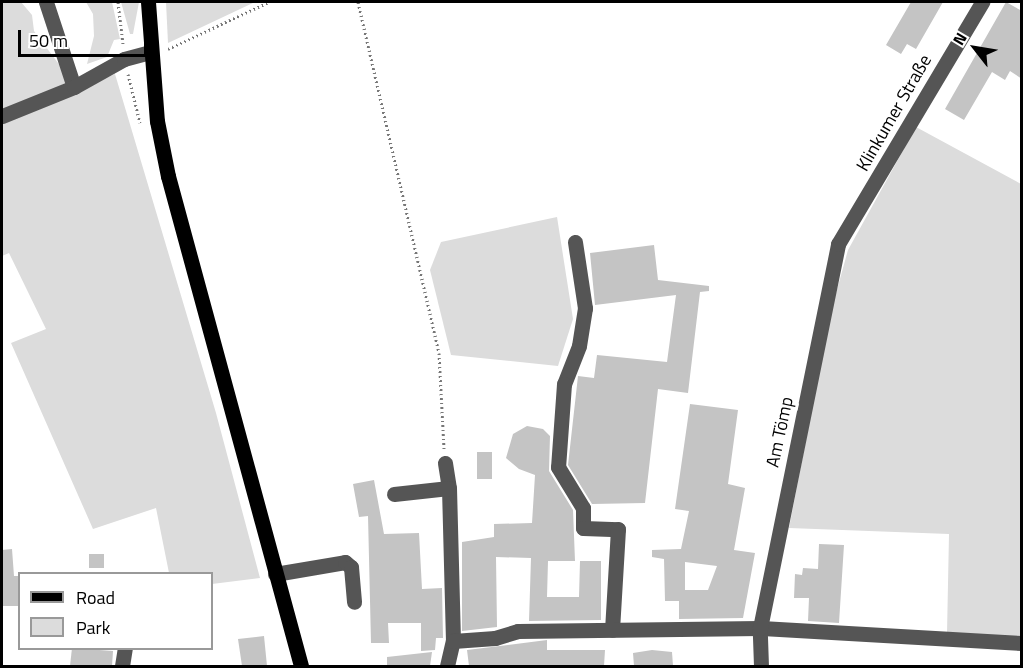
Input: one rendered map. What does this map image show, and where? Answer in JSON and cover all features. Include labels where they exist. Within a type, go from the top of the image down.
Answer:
[{"type":"main road","points":[[148,2],[157,121],[168,176],[301,666]]},
{"type":"street","points":[[46,2],[74,87]]},
{"type":"street","name":"Klinkumer Straße","points":[[838,244],[982,2]]},
{"type":"street","points":[[2,116],[74,87],[124,60],[150,52]]},
{"type":"street","points":[[575,242],[585,308],[579,346],[564,384],[558,467],[583,508],[583,528],[618,530],[612,630]]},
{"type":"street","name":"Am Tömp","points":[[761,666],[760,628],[838,244]]},
{"type":"street","points":[[445,463],[449,488],[453,641],[447,666]]},
{"type":"street","points":[[394,494],[449,488]]},
{"type":"street","points":[[276,574],[345,562],[351,567],[354,602]]},
{"type":"street","points":[[453,641],[495,638],[518,631],[760,628],[1022,643]]},
{"type":"street","points":[[122,666],[125,650]]},
{"type":"path","points":[[118,2],[124,60]]},
{"type":"path","points":[[150,52],[171,48],[269,2]]},
{"type":"path","points":[[358,2],[439,353],[445,463]]},
{"type":"green space","points":[[2,2],[21,2],[32,15],[34,31],[64,71],[69,86],[2,111]]},
{"type":"green space","points":[[86,2],[112,2],[120,39],[114,40],[107,57],[87,64],[94,36],[93,14]]},
{"type":"green space","points":[[121,2],[139,2],[133,34],[130,34]]},
{"type":"green space","points":[[166,2],[255,2],[168,43]]},
{"type":"green space","points":[[115,74],[216,413],[260,578],[213,584],[213,572],[169,572],[156,508],[93,529],[11,343],[46,329],[9,253],[2,256],[2,122]]},
{"type":"green space","points":[[916,127],[1021,184],[1021,637],[947,633],[949,534],[789,528],[831,311],[848,250]]},
{"type":"green space","points":[[557,217],[573,319],[558,366],[451,355],[430,270],[441,242]]},
{"type":"building","points":[[911,2],[943,2],[916,49],[907,44],[901,54],[886,45]]},
{"type":"building","points":[[1006,2],[1022,11],[1022,79],[1010,71],[1005,80],[992,72],[964,120],[945,109]]},
{"type":"building","points":[[654,245],[658,280],[709,286],[709,291],[700,292],[688,393],[658,389],[645,503],[592,504],[568,465],[578,376],[594,378],[597,355],[667,362],[676,295],[595,305],[590,253]]},
{"type":"building","points":[[690,404],[738,410],[728,484],[745,488],[734,550],[755,553],[743,618],[679,619],[679,601],[665,601],[664,559],[652,557],[652,550],[681,549],[689,511],[675,509]],"holes":[[[685,562],[717,566],[708,590],[685,590]]]},
{"type":"building","points":[[527,426],[543,429],[550,436],[549,471],[573,510],[575,561],[548,561],[547,597],[579,597],[580,561],[601,561],[601,620],[529,621],[531,558],[496,557],[497,627],[462,631],[462,542],[494,537],[494,524],[532,523],[535,475],[519,469],[506,458],[513,434]]},
{"type":"building","points":[[477,452],[492,452],[492,479],[477,479]]},
{"type":"building","points":[[374,480],[384,534],[419,533],[422,589],[442,588],[443,638],[436,638],[435,650],[421,651],[421,623],[388,623],[389,643],[371,643],[368,516],[359,517],[353,484]]},
{"type":"building","points":[[819,544],[844,545],[839,623],[808,621],[809,598],[794,598],[795,574],[802,575],[803,568],[818,569]]},
{"type":"building","points":[[12,549],[14,576],[18,576],[18,606],[2,606],[2,550]]},
{"type":"building","points":[[89,554],[104,554],[104,568],[89,568]]},
{"type":"building","points":[[264,636],[267,666],[242,666],[238,639]]},
{"type":"building","points":[[547,640],[547,650],[605,650],[604,666],[469,666],[467,650]]},
{"type":"building","points":[[72,650],[113,651],[112,666],[70,666]]},
{"type":"building","points":[[652,650],[672,652],[673,666],[634,666],[633,653]]},
{"type":"building","points":[[432,652],[430,666],[387,666],[387,657]]}]
